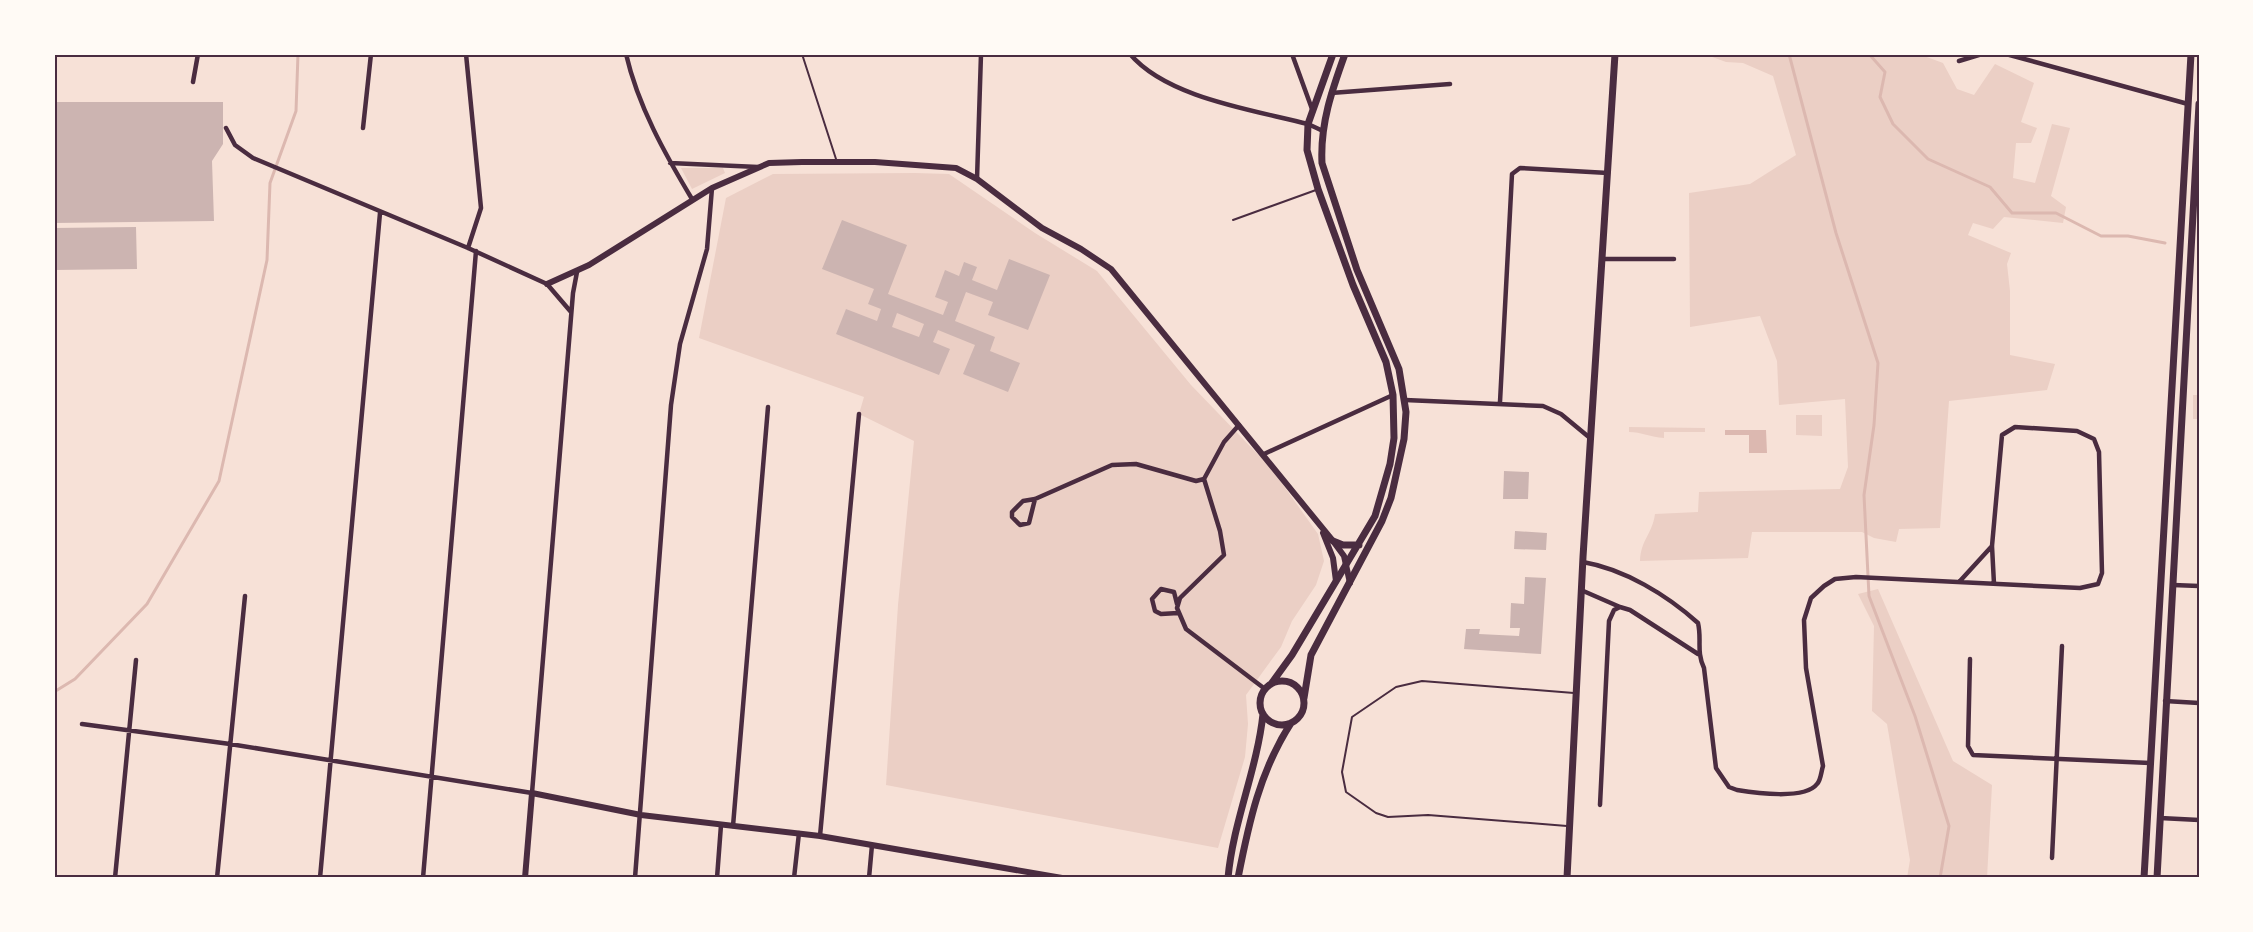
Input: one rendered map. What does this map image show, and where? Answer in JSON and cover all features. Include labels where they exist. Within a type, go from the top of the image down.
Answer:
[{"type":"main road","points":[[1228,878],[1236,826],[1254,763],[1263,714],[1260,701],[1268,686],[1292,655],[1375,516],[1390,464],[1394,438],[1393,395],[1386,362],[1353,285],[1318,189],[1307,150],[1308,124],[1312,109],[1333,54]]},
{"type":"main road","points":[[1238,878],[1248,825],[1264,774],[1291,723],[1303,710],[1311,655],[1382,521],[1391,498],[1404,439],[1405,400],[1395,359],[1357,270],[1324,177],[1323,131],[1331,93],[1345,54]]},
{"type":"main road","points":[[1567,878],[1581,590],[1615,54]]},
{"type":"main road","points":[[2144,878],[2191,54]]},
{"type":"main road","points":[[2157,878],[2199,104]]},
{"type":"main road","points":[[1333,541],[1342,544],[1359,544]]},
{"type":"main road","points":[[1268,686],[1284,681],[1291,682],[1304,698]]},
{"type":"main road","points":[[1263,714],[1276,724],[1291,723]]},
{"type":"street","points":[[193,82],[198,54]]},
{"type":"street","points":[[363,128],[371,54]]},
{"type":"street","points":[[466,54],[481,208],[468,248]]},
{"type":"street","points":[[626,54],[638,92],[670,164],[692,200]]},
{"type":"street","points":[[977,179],[981,54]]},
{"type":"street","points":[[1130,54],[1158,76],[1183,89],[1308,124],[1323,131]]},
{"type":"street","points":[[1292,54],[1312,109]]},
{"type":"street","points":[[1959,61],[1982,54]]},
{"type":"street","points":[[2006,54],[2188,104]]},
{"type":"street","points":[[1331,93],[1450,84]]},
{"type":"street","points":[[226,128],[235,145],[253,158],[380,213],[476,251],[547,284],[573,314]]},
{"type":"street","points":[[547,284],[577,272],[692,200],[758,167],[769,164],[837,162],[946,166],[977,179],[1042,228],[1082,249],[1111,269],[1342,552],[1350,583]]},
{"type":"street","points":[[670,164],[758,167]]},
{"type":"street","points":[[1500,402],[1512,174],[1520,168],[1608,173]]},
{"type":"street","points":[[635,878],[663,477],[671,405],[680,344],[706,249],[712,189]]},
{"type":"street","points":[[320,878],[332,762],[358,435],[380,213]]},
{"type":"street","points":[[423,878],[476,251]]},
{"type":"street","points":[[1603,259],[1674,259]]},
{"type":"street","points":[[525,878],[577,272]]},
{"type":"street","points":[[1264,454],[1393,395]]},
{"type":"street","points":[[1405,400],[1500,402],[1543,406],[1561,414],[1590,438]]},
{"type":"street","points":[[733,826],[768,407]]},
{"type":"street","points":[[820,836],[859,414]]},
{"type":"street","points":[[1177,604],[1180,598],[1224,555],[1220,531],[1204,479],[1224,442],[1239,425]]},
{"type":"street","points":[[1583,562],[1602,565],[1648,587],[1698,623],[1700,632],[1698,654],[1704,668],[1712,751],[1723,780],[1729,787],[1744,791],[1790,794],[1809,790],[1820,782],[1822,754],[1806,668],[1804,620],[1811,598],[1835,579],[1856,577],[1876,577],[1994,584],[2080,588],[2098,584],[2102,573],[2099,452],[2094,439],[2077,431],[2015,427],[2006,431],[2000,441],[1992,546],[1994,584]]},
{"type":"street","points":[[1035,499],[1029,523],[1020,525],[1012,517],[1012,512],[1023,501],[1035,499],[1112,465],[1136,464],[1196,481],[1204,479]]},
{"type":"street","points":[[1322,530],[1333,558],[1336,581]]},
{"type":"street","points":[[1959,582],[1992,546]]},
{"type":"street","points":[[2173,585],[2199,586]]},
{"type":"street","points":[[1178,613],[1161,614],[1155,611],[1152,599],[1161,589],[1174,592],[1178,613],[1186,629],[1268,686]]},
{"type":"street","points":[[1581,590],[1642,616],[1675,641],[1698,654]]},
{"type":"street","points":[[217,878],[245,597]]},
{"type":"street","points":[[1600,805],[1609,621],[1614,610],[1620,608]]},
{"type":"street","points":[[2052,858],[2062,646]]},
{"type":"street","points":[[1970,659],[1968,746],[1971,753],[1981,757],[2150,763]]},
{"type":"street","points":[[115,878],[131,731],[136,660]]},
{"type":"street","points":[[2165,701],[2199,703]]},
{"type":"street","points":[[82,724],[230,744],[532,794],[641,815],[820,836],[1025,875],[1062,878]]},
{"type":"street","points":[[2160,818],[2199,820]]},
{"type":"street","points":[[717,878],[721,825]]},
{"type":"street","points":[[794,878],[799,833]]},
{"type":"street","points":[[869,878],[872,845]]},
{"type":"lane","points":[[802,54],[837,162]]},
{"type":"lane","points":[[1233,220],[1318,189]]},
{"type":"lane","points":[[1570,826],[1428,815],[1384,816],[1346,792],[1342,772],[1352,717],[1396,687],[1407,683],[1422,681],[1491,685],[1576,693]]},
{"type":"shaded area","points":[[1704,54],[1927,54],[1924,56],[1943,63],[1957,89],[1974,95],[1995,64],[2034,83],[2021,122],[2037,128],[2031,143],[2016,143],[2013,178],[2035,183],[2052,124],[2070,128],[2051,196],[2066,207],[2063,223],[2004,217],[1993,229],[1973,223],[1968,235],[2011,253],[2007,264],[2010,291],[2010,355],[2055,364],[2047,390],[1949,401],[1940,528],[1899,529],[1896,542],[1874,538],[1862,532],[1752,532],[1748,558],[1640,561],[1642,547],[1652,527],[1655,514],[1698,512],[1699,492],[1840,489],[1848,467],[1845,399],[1779,405],[1777,361],[1760,316],[1690,327],[1689,193],[1750,184],[1796,155],[1773,76],[1743,63],[1726,62]]},
{"type":"shaded area","points":[[681,168],[723,168],[725,173],[692,189]]},
{"type":"shaded area","points":[[773,174],[949,174],[1035,233],[1097,271],[1191,385],[1271,468],[1318,534],[1324,561],[1316,585],[1292,621],[1281,647],[1246,695],[1248,724],[1245,757],[1218,848],[886,785],[898,605],[914,441],[859,414],[864,397],[699,338],[726,198]]},
{"type":"shaded area","points":[[2193,395],[2199,395],[2199,419],[2193,419]]},
{"type":"shaded area","points":[[1796,415],[1822,415],[1822,436],[1796,435]]},
{"type":"shaded area","points":[[1629,427],[1705,428],[1705,432],[1664,432],[1664,438],[1629,432]]},
{"type":"shaded area","points":[[1725,430],[1766,430],[1767,453],[1749,453],[1749,435],[1725,435]]},
{"type":"shaded area","points":[[1878,589],[1953,761],[1992,785],[1987,878],[1907,878],[1910,860],[1887,724],[1872,711],[1874,626],[1858,594]]},
{"type":"building","points":[[54,102],[223,102],[223,144],[212,161],[214,221],[54,223]]},
{"type":"building","points":[[842,220],[907,245],[888,294],[943,315],[948,302],[935,297],[945,270],[959,276],[964,262],[977,267],[972,280],[997,290],[1009,259],[1050,275],[1028,330],[988,315],[993,302],[966,292],[955,321],[995,337],[990,351],[1020,363],[1008,392],[963,374],[975,345],[938,330],[933,342],[950,349],[939,375],[836,334],[846,309],[877,321],[881,309],[868,304],[874,289],[822,269]],"holes":[[[897,313],[924,324],[919,337],[892,327]]]},
{"type":"building","points":[[136,227],[137,269],[54,270],[54,228]]},
{"type":"building","points":[[1504,471],[1529,472],[1528,499],[1503,499]]},
{"type":"building","points":[[1515,531],[1547,533],[1546,550],[1514,549]]},
{"type":"building","points":[[1525,577],[1546,578],[1541,654],[1464,649],[1466,629],[1480,629],[1479,634],[1519,636],[1520,628],[1510,628],[1511,603],[1524,604]]},
{"type":"waterway","points":[[54,692],[75,679],[147,604],[219,481],[267,260],[270,183],[296,111],[298,54]]},
{"type":"waterway","points":[[1789,54],[1836,233],[1878,363],[1874,425],[1864,495],[1869,596],[1915,716],[1949,826],[1940,878]]},
{"type":"waterway","points":[[1869,54],[1885,72],[1880,97],[1893,124],[1928,159],[1990,187],[2012,213],[2056,213],[2101,236],[2128,236],[2165,243]]}]
